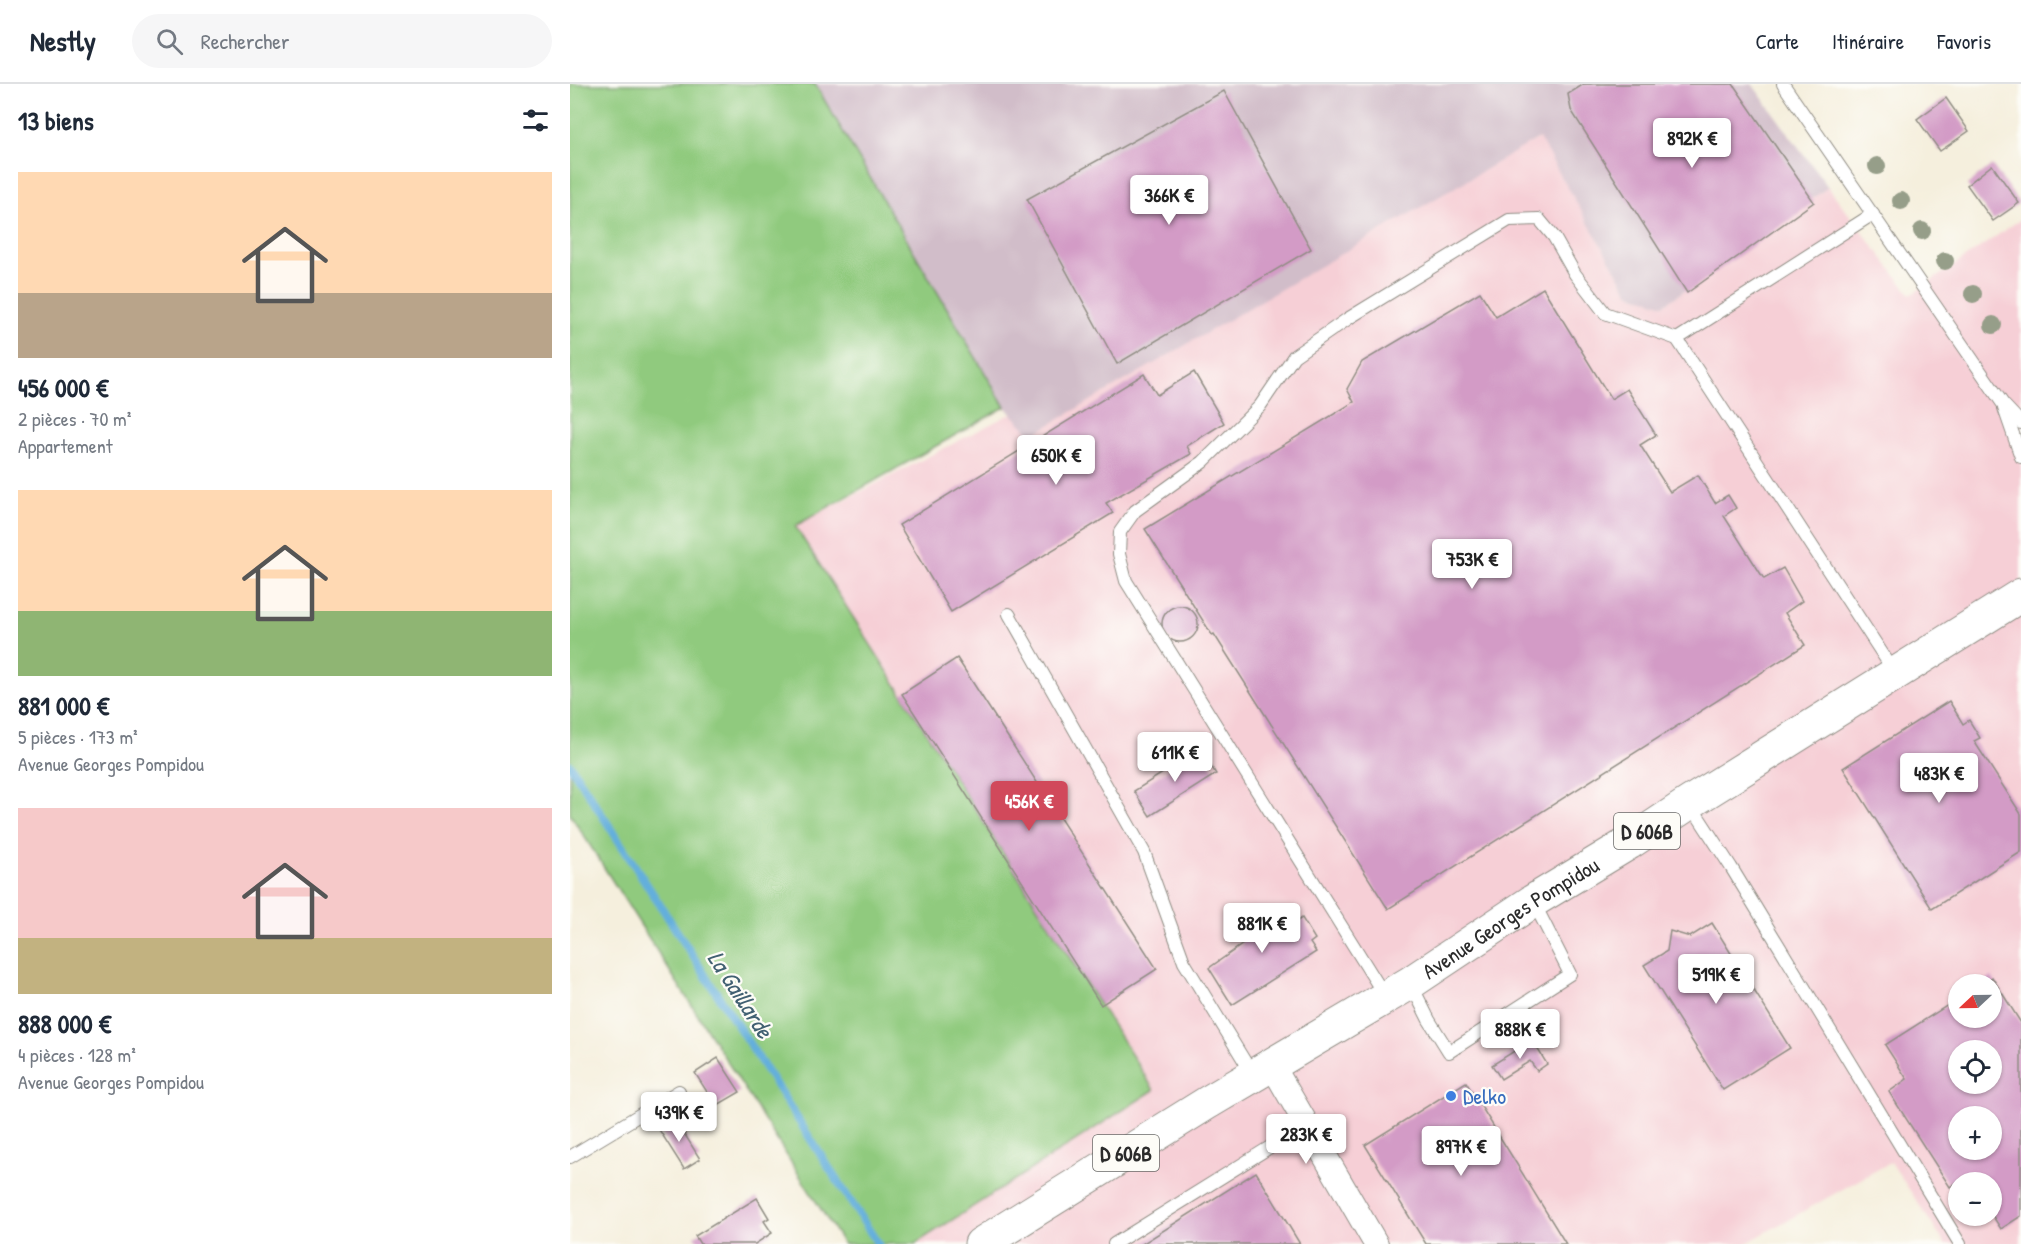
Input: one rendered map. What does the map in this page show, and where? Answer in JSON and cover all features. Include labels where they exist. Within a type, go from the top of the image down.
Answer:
[{"type":"main road","name":"Avenue Georges Pompidou","points":[[1263,1071],[1398,991],[1533,901],[2021,596]]},
{"type":"main road","name":"D 606B","points":[[999,1236],[1207,1103],[1263,1071]]},
{"type":"street","points":[[1263,1071],[1306,1124],[1376,1244]]},
{"type":"lane","points":[[1783,84],[2003,404],[2021,423]]},
{"type":"lane","points":[[1677,339],[1873,214]]},
{"type":"lane","points":[[1533,901],[1570,974],[1449,1052],[1429,1020],[1398,991],[1126,581],[1119,554],[1120,532],[1135,511],[1203,462],[1260,406],[1294,356],[1349,318],[1509,220],[1539,219],[1554,237],[1575,274],[1605,313],[1677,339],[1896,675]]},
{"type":"lane","points":[[2003,404],[2021,457]]},
{"type":"lane","points":[[1009,614],[1144,852],[1184,962],[1263,1071]]},
{"type":"lane","points":[[1689,803],[1960,1244]]},
{"type":"lane","points":[[570,1157],[679,1091]]},
{"type":"lane","points":[[1114,1244],[1306,1124]]},
{"type":"shaded area","points":[[815,84],[1752,84],[1828,187],[1664,305],[1629,293],[1539,138],[1032,435],[1005,407]]},
{"type":"shaded area","points":[[1540,138],[1629,293],[1664,305],[1828,187],[1911,295],[2021,219],[2021,1244],[1945,1244],[1891,1162],[1745,1244],[915,1244],[1154,1090],[795,526]]},
{"type":"green space","points":[[570,84],[815,84],[1005,407],[795,526],[1154,1090],[915,1244],[843,1244],[570,814]]},
{"type":"building","points":[[1584,84],[1733,84],[1814,202],[1687,293],[1571,110],[1568,94]]},
{"type":"building","points":[[1224,91],[1311,249],[1117,364],[1027,199]]},
{"type":"building","points":[[1946,98],[1969,131],[1940,151],[1917,119]]},
{"type":"building","points":[[1992,165],[2019,203],[1993,221],[1967,185]]},
{"type":"building","points":[[1543,288],[1611,399],[1627,389],[1656,435],[1640,445],[1670,492],[1698,475],[1715,503],[1728,495],[1736,508],[1724,516],[1764,579],[1783,568],[1802,601],[1785,613],[1805,645],[1388,909],[1145,529],[1354,402],[1347,389],[1362,362],[1480,292],[1496,317]]},
{"type":"building","points":[[1194,372],[1224,423],[1187,446],[1191,454],[1106,503],[1113,513],[951,612],[899,525],[1144,374],[1157,395]]},
{"type":"building","points":[[1180,606],[1192,612],[1198,624],[1192,636],[1180,642],[1168,636],[1162,624],[1168,612]]},
{"type":"building","points":[[957,658],[1157,969],[1101,1005],[902,694]]},
{"type":"building","points":[[1949,701],[1963,724],[1969,720],[1980,738],[1974,741],[2021,814],[2021,852],[1932,909],[1843,768]]},
{"type":"building","points":[[1201,749],[1216,774],[1150,816],[1134,791]]},
{"type":"building","points":[[1254,907],[1268,928],[1290,913],[1296,922],[1302,918],[1315,939],[1310,943],[1316,952],[1232,1005],[1209,968],[1243,944],[1229,923]]},
{"type":"building","points":[[1712,923],[1790,1048],[1723,1090],[1644,965],[1667,951],[1670,931],[1690,937]]},
{"type":"building","points":[[2002,993],[2021,1023],[2021,1216],[2001,1229],[1999,1226],[2002,1226],[2002,1172],[1948,1172],[1948,1184],[1889,1092],[1907,1079],[1885,1045],[1948,1005],[1948,1028],[2002,1028]]},
{"type":"building","points":[[1532,1040],[1547,1064],[1537,1071],[1530,1061],[1501,1079],[1492,1065]]},
{"type":"building","points":[[718,1058],[740,1092],[716,1106],[695,1073]]},
{"type":"building","points":[[1466,1082],[1566,1244],[1426,1244],[1365,1145]]},
{"type":"building","points":[[674,1117],[700,1159],[684,1169],[658,1128]]},
{"type":"building","points":[[1256,1172],[1300,1244],[1142,1244]]},
{"type":"building","points":[[757,1198],[769,1218],[764,1221],[772,1233],[755,1244],[700,1244],[695,1236]]},
{"type":"waterway","name":"La Gaillarde","points":[[570,765],[878,1244]]},
{"type":"place","name":"Delko","points":[[1451,1096]]}]
